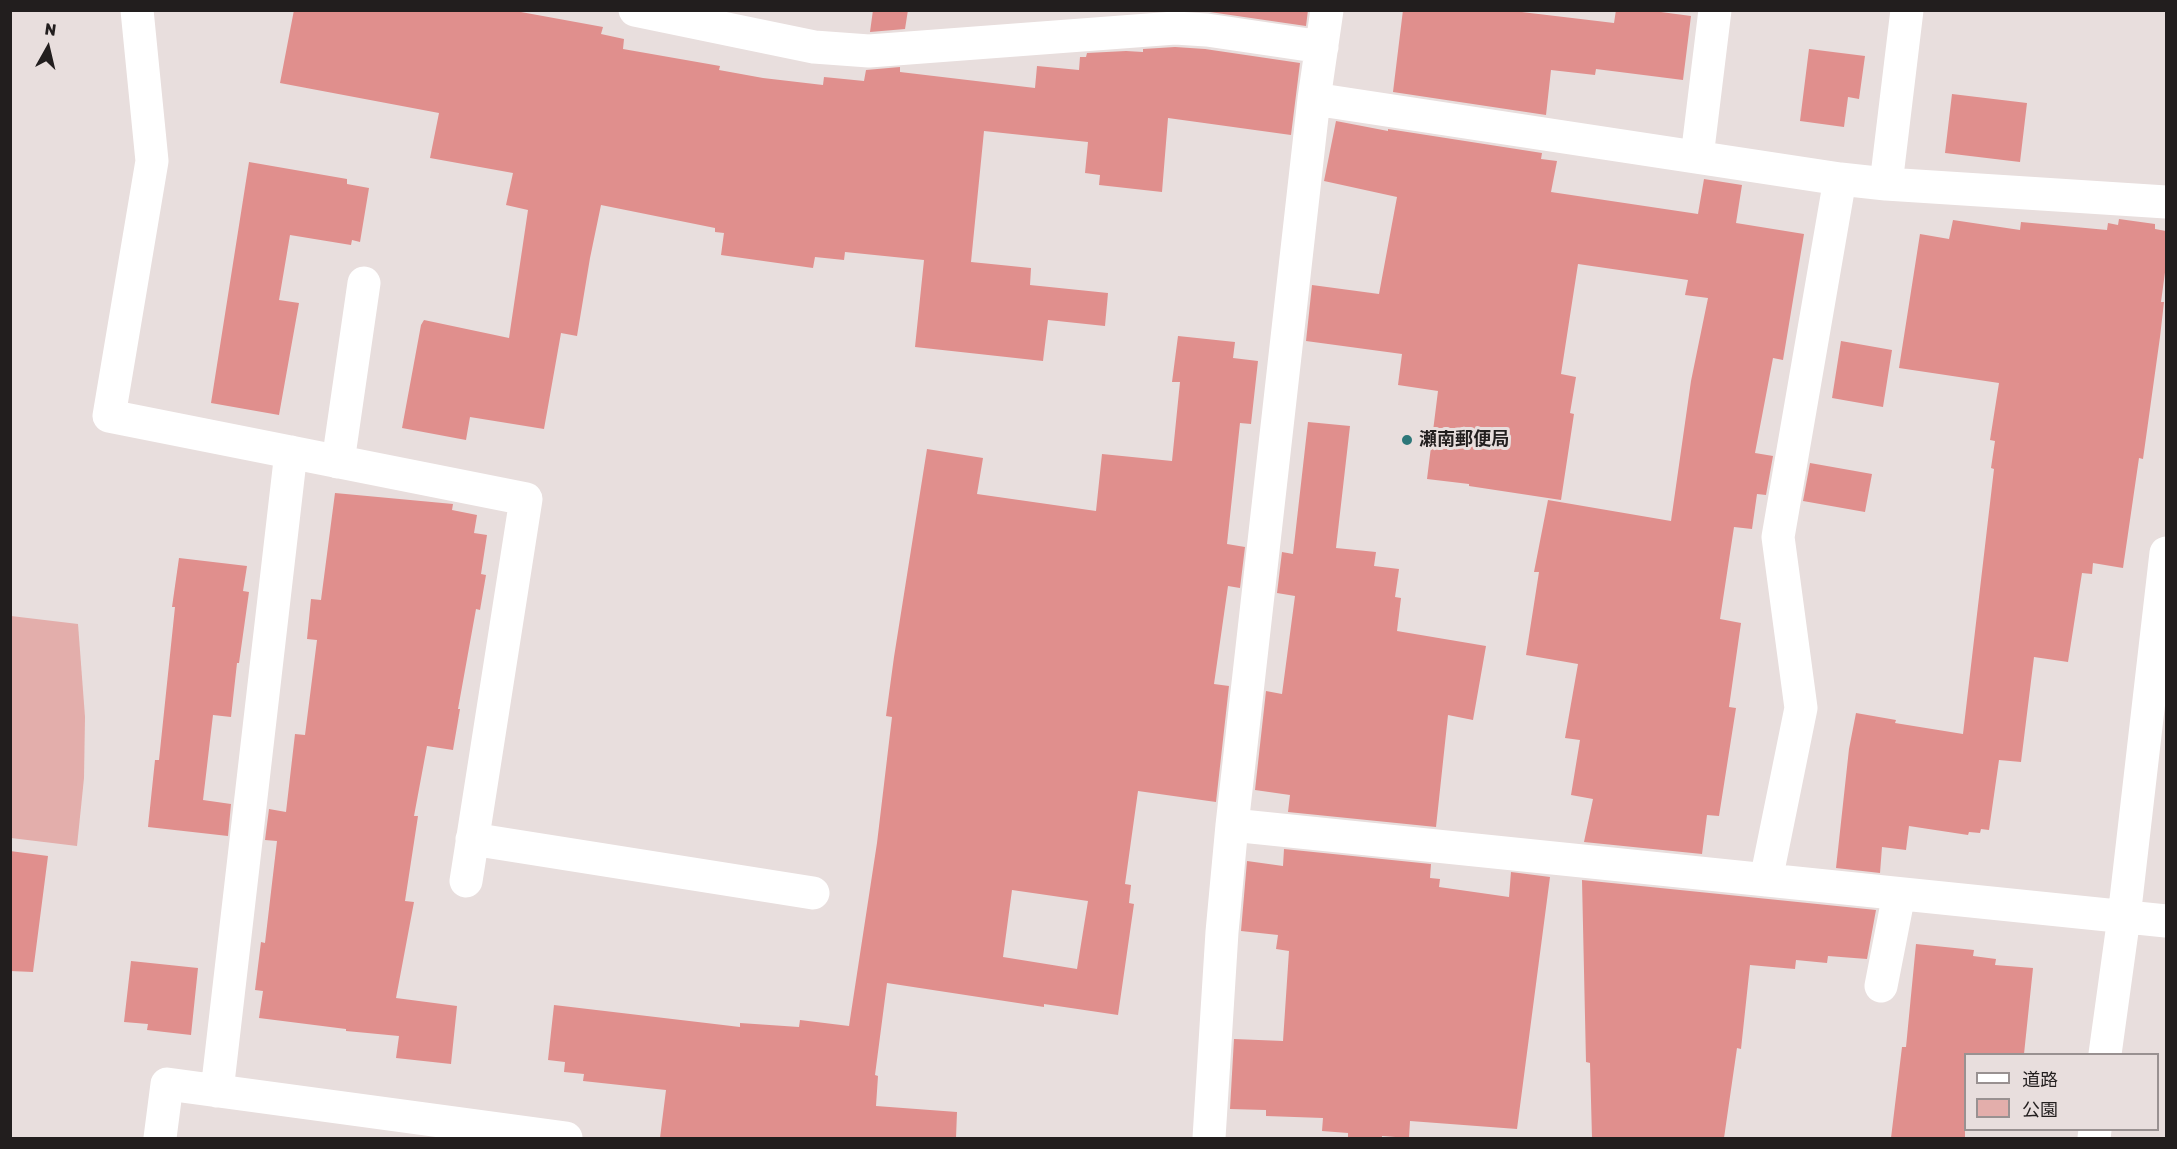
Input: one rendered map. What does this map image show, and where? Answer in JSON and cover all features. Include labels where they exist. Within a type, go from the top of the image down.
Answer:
[{"type":"street","points":[[136,10],[152,161],[110,416],[526,499],[466,881]]},
{"type":"street","points":[[634,10],[685,16],[814,47],[869,51],[1175,28],[1207,30],[1322,47]]},
{"type":"street","points":[[1209,1138],[1222,932],[1232,825],[1314,99],[1327,10]]},
{"type":"street","points":[[1697,157],[1715,10]]},
{"type":"street","points":[[1886,184],[1907,10]]},
{"type":"street","points":[[1314,99],[1840,179],[2166,202]]},
{"type":"street","points":[[1766,880],[1801,708],[1778,537],[1840,179]]},
{"type":"street","points":[[338,462],[364,282]]},
{"type":"street","points":[[217,1091],[291,452]]},
{"type":"street","points":[[2105,1053],[2124,917],[2166,553]]},
{"type":"street","points":[[1232,825],[2166,921]]},
{"type":"street","points":[[472,839],[813,893]]},
{"type":"street","points":[[1881,986],[1899,894]]},
{"type":"street","points":[[160,1138],[167,1084],[566,1138]]},
{"type":"green space","points":[[11,616],[78,624],[85,717],[84,778],[77,846],[11,838]]},
{"type":"building","points":[[294,10],[510,10],[603,27],[601,34],[624,39],[623,49],[720,66],[719,70],[763,78],[823,85],[824,77],[864,81],[866,70],[900,67],[900,72],[1035,88],[1037,66],[1079,70],[1080,57],[1086,57],[1087,53],[1143,52],[1143,49],[1175,47],[1205,49],[1300,63],[1291,135],[1168,118],[1162,192],[1099,185],[1100,175],[1085,173],[1088,142],[984,131],[971,262],[1031,268],[1030,285],[1108,293],[1105,326],[1048,320],[1043,361],[915,347],[924,260],[845,252],[844,260],[815,257],[813,268],[721,255],[724,233],[715,232],[715,228],[601,205],[577,336],[561,333],[544,429],[470,417],[466,440],[402,428],[421,325],[424,320],[509,338],[528,210],[506,205],[513,173],[430,158],[439,113],[280,83]]},
{"type":"building","points":[[873,10],[908,10],[905,29],[870,32]]},
{"type":"building","points":[[1196,10],[1308,10],[1306,26]]},
{"type":"building","points":[[1403,10],[1505,10],[1614,23],[1616,10],[1646,10],[1691,16],[1683,80],[1596,69],[1595,75],[1551,70],[1546,115],[1393,92]]},
{"type":"building","points":[[1809,49],[1865,56],[1859,99],[1848,97],[1844,127],[1800,121]]},
{"type":"building","points":[[1952,94],[2027,103],[2020,162],[1945,153]]},
{"type":"building","points":[[1336,121],[1388,131],[1388,129],[1542,153],[1541,159],[1557,161],[1551,192],[1698,214],[1704,179],[1742,185],[1736,223],[1804,234],[1783,360],[1773,358],[1755,453],[1773,456],[1766,495],[1757,494],[1752,529],[1734,527],[1720,619],[1741,623],[1729,707],[1736,708],[1719,816],[1707,815],[1702,854],[1584,842],[1593,799],[1571,795],[1580,740],[1565,738],[1578,664],[1526,655],[1539,572],[1534,572],[1548,500],[1671,521],[1691,381],[1708,298],[1685,295],[1688,280],[1578,264],[1561,374],[1576,377],[1570,413],[1574,414],[1561,500],[1427,479],[1438,391],[1398,385],[1402,354],[1306,341],[1312,285],[1379,294],[1397,197],[1324,181]]},
{"type":"building","points":[[249,162],[347,179],[347,184],[369,188],[360,242],[352,240],[351,245],[290,235],[279,300],[299,303],[279,415],[211,403]]},
{"type":"building","points":[[2119,219],[2155,224],[2155,229],[2166,231],[2166,265],[2161,302],[2164,302],[2160,337],[2143,459],[2139,458],[2123,568],[2093,563],[2092,574],[2082,573],[2068,662],[2034,657],[2021,762],[1999,760],[1989,830],[1981,829],[1980,833],[1969,832],[1968,835],[1909,826],[1906,850],[1882,847],[1880,873],[1836,868],[1849,749],[1856,713],[1896,720],[1895,723],[1963,734],[1994,469],[1991,468],[1995,441],[1990,440],[1999,383],[1899,368],[1920,234],[1949,239],[1953,220],[2020,230],[2021,222],[2107,230],[2108,223],[2118,225]]},
{"type":"building","points":[[1178,336],[1235,342],[1233,358],[1258,361],[1251,424],[1240,423],[1227,544],[1245,547],[1240,588],[1228,586],[1214,684],[1229,686],[1216,802],[1138,791],[1125,884],[1131,885],[1129,903],[1134,904],[1118,1015],[1044,1004],[1044,1007],[887,983],[875,1075],[878,1076],[876,1106],[957,1112],[956,1138],[660,1138],[666,1090],[583,1081],[584,1074],[564,1072],[565,1062],[548,1060],[554,1005],[740,1027],[740,1023],[799,1027],[800,1020],[849,1026],[877,843],[892,717],[886,716],[927,449],[983,458],[977,494],[1096,511],[1102,454],[1172,461],[1180,382],[1172,382]],"holes":[[[1012,890],[1088,901],[1077,969],[1003,957]]]},
{"type":"building","points":[[1841,341],[1892,350],[1883,407],[1832,398]]},
{"type":"building","points":[[1308,422],[1350,426],[1336,548],[1376,552],[1374,566],[1399,569],[1395,597],[1401,598],[1397,631],[1486,646],[1473,720],[1448,715],[1436,827],[1288,812],[1290,795],[1255,790],[1266,691],[1282,694],[1295,596],[1277,593],[1282,552],[1293,554]]},
{"type":"building","points":[[1810,463],[1872,474],[1865,512],[1803,501]]},
{"type":"building","points":[[335,493],[453,504],[452,510],[477,515],[474,533],[487,535],[481,574],[486,575],[480,610],[476,609],[453,750],[427,746],[414,816],[418,816],[405,901],[414,902],[396,998],[457,1006],[451,1064],[396,1058],[399,1036],[259,1018],[263,991],[255,990],[261,942],[265,943],[277,841],[265,840],[269,809],[286,812],[295,734],[305,735],[317,640],[307,639],[311,599],[321,600]]},
{"type":"building","points":[[179,558],[247,566],[243,591],[249,592],[231,717],[213,715],[203,800],[231,804],[228,836],[148,827],[155,760],[159,760],[175,607],[172,607]]},
{"type":"building","points":[[1284,849],[1431,864],[1430,878],[1440,879],[1439,887],[1509,897],[1511,872],[1550,877],[1517,1129],[1410,1121],[1409,1138],[1382,1136],[1382,1138],[1348,1138],[1348,1133],[1322,1131],[1323,1118],[1266,1116],[1266,1110],[1230,1109],[1234,1039],[1283,1041],[1289,951],[1276,949],[1278,935],[1241,931],[1247,861],[1283,866]]},
{"type":"building","points":[[10,851],[48,856],[33,972],[10,971]]},
{"type":"building","points":[[1582,880],[1876,910],[1867,959],[1828,956],[1827,963],[1796,960],[1795,969],[1750,965],[1741,1049],[1737,1048],[1724,1138],[1592,1138],[1590,1063],[1586,1062]]},
{"type":"building","points":[[1916,944],[1974,950],[1973,956],[1996,959],[1995,965],[2033,968],[2024,1053],[1964,1053],[1965,1138],[1891,1138],[1902,1047],[1906,1047]]},
{"type":"building","points":[[131,961],[198,968],[191,1035],[147,1030],[148,1024],[124,1022]]},
{"type":"place","name":"瀬南郵便局","points":[[1407,440]]}]
